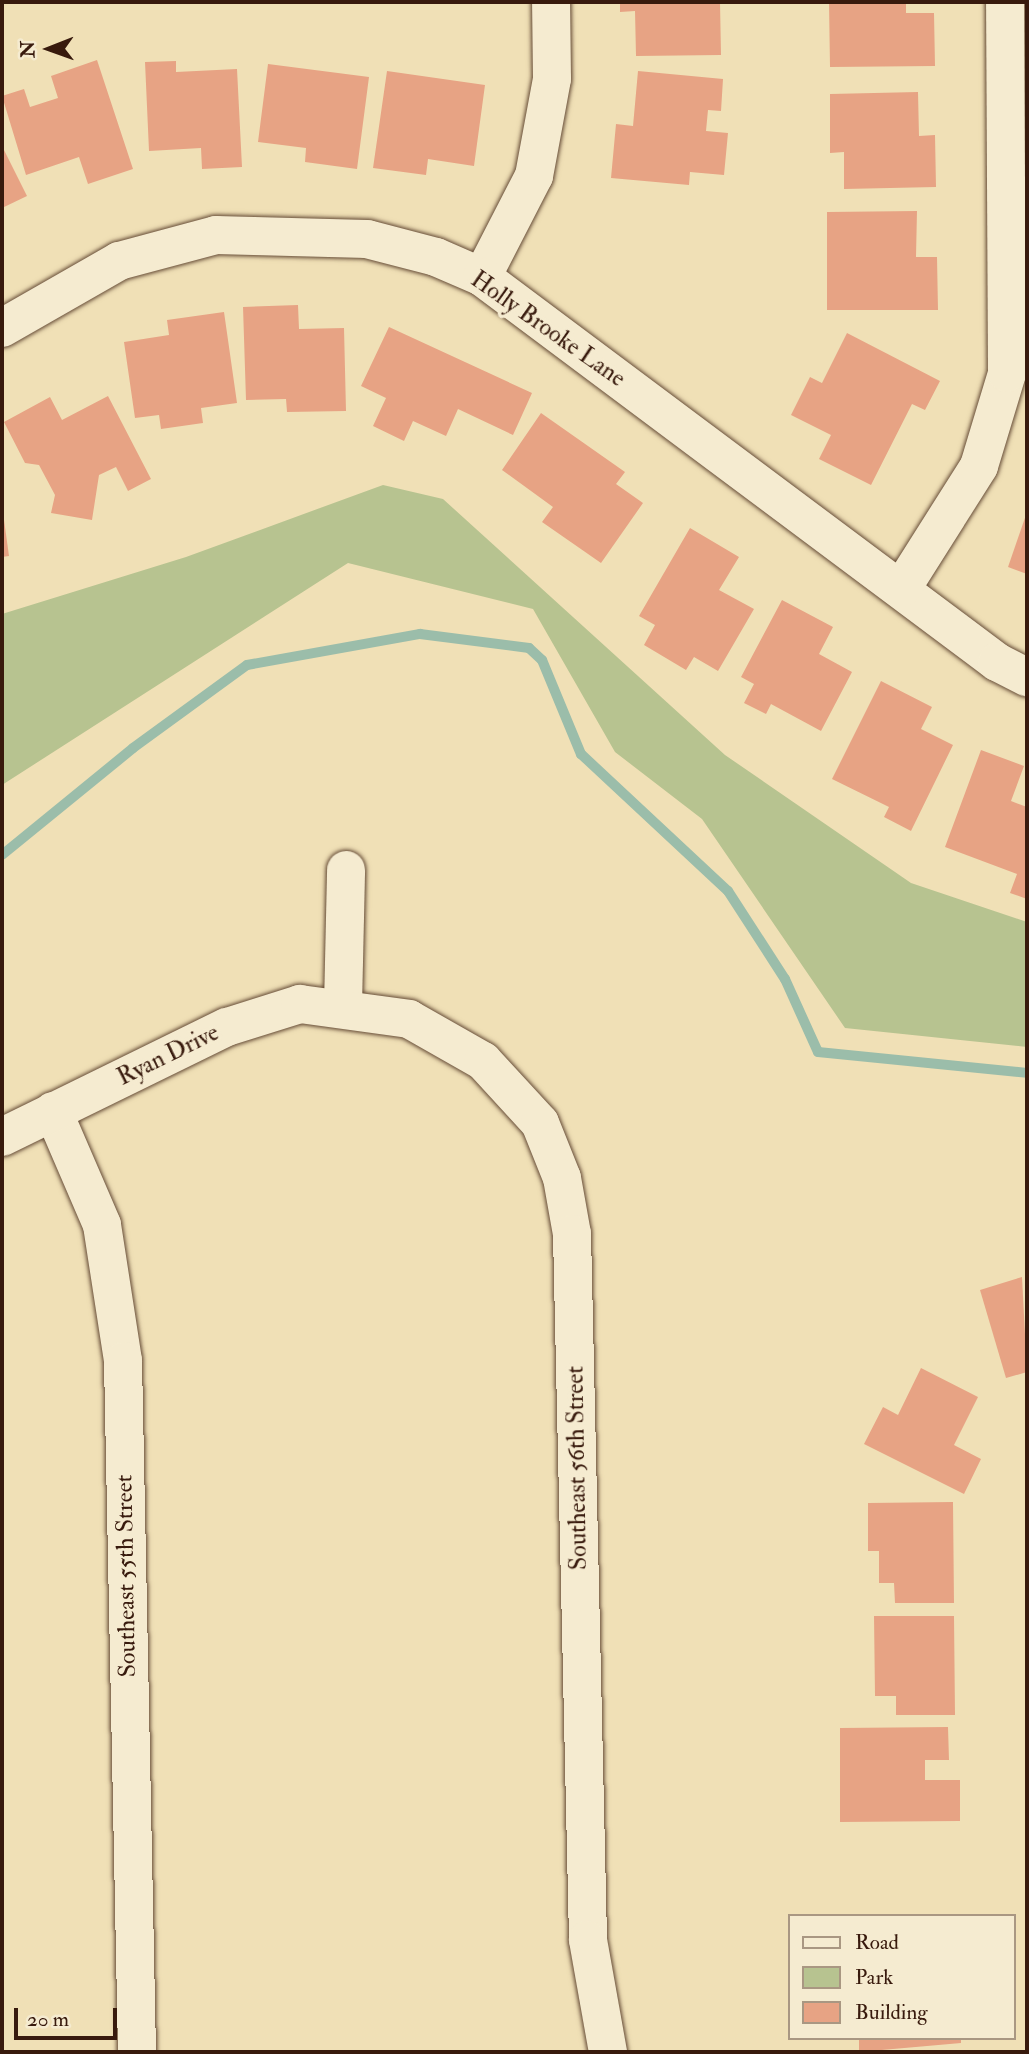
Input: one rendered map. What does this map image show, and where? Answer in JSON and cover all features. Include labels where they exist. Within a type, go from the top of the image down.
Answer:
[{"type":"street","points":[[482,277],[534,176],[552,79],[551,2]]},
{"type":"street","points":[[902,588],[979,467],[996,422],[1007,373],[1018,289],[1005,2]]},
{"type":"street","name":"Holly Brooke Lane","points":[[2,328],[119,261],[216,235],[367,239],[482,277],[902,588],[997,662],[1027,677]]},
{"type":"street","points":[[343,1006],[346,870]]},
{"type":"street","name":"Ryan Drive","points":[[2,1137],[262,1012],[343,1006]]},
{"type":"street","name":"Southeast 56th Street","points":[[343,1006],[409,1019],[483,1061],[540,1123],[562,1178],[572,1234],[588,1940],[608,2052]]},
{"type":"street","name":"Southeast 55th Street","points":[[53,1111],[102,1225],[123,1361],[137,2052]]},
{"type":"green space","points":[[383,485],[443,499],[725,755],[911,883],[1027,922],[1027,1047],[845,1028],[702,819],[615,752],[533,609],[348,563],[2,785],[2,614],[186,557]]},
{"type":"building","points":[[620,2],[720,2],[721,55],[636,56],[635,11],[620,12]]},
{"type":"building","points":[[829,2],[906,2],[906,13],[934,13],[935,66],[830,67]]},
{"type":"building","points":[[97,60],[133,169],[88,184],[79,157],[26,175],[2,96],[24,89],[30,107],[58,98],[51,76]]},
{"type":"building","points":[[176,61],[176,72],[237,69],[242,167],[202,169],[201,148],[149,151],[145,62]]},
{"type":"building","points":[[268,64],[369,77],[357,169],[305,162],[306,148],[258,142]]},
{"type":"building","points":[[387,71],[485,85],[474,166],[428,159],[426,175],[373,168]]},
{"type":"building","points":[[638,71],[723,79],[721,111],[708,110],[706,131],[728,133],[724,175],[690,172],[689,185],[611,178],[616,124],[633,126]]},
{"type":"building","points":[[918,92],[919,136],[935,135],[936,187],[844,189],[844,152],[830,153],[830,94]]},
{"type":"building","points":[[2,146],[27,196],[2,208]]},
{"type":"building","points":[[917,211],[916,257],[937,257],[938,310],[827,310],[827,212]]},
{"type":"building","points":[[298,305],[299,329],[344,328],[346,411],[287,412],[286,399],[246,400],[243,307]]},
{"type":"building","points":[[224,312],[237,403],[201,408],[203,423],[161,429],[159,415],[135,418],[124,342],[169,335],[167,320]]},
{"type":"building","points":[[389,327],[532,393],[513,435],[458,409],[446,436],[413,421],[404,441],[373,426],[386,398],[361,386]]},
{"type":"building","points":[[847,333],[940,381],[925,410],[912,404],[871,485],[819,459],[831,435],[791,415],[810,377],[822,383]]},
{"type":"building","points":[[108,396],[151,479],[128,491],[116,467],[99,475],[92,520],[51,513],[55,495],[39,465],[25,463],[4,422],[50,397],[62,420]]},
{"type":"building","points":[[541,413],[625,472],[616,484],[643,503],[601,563],[542,522],[553,507],[502,470]]},
{"type":"building","points":[[2,505],[9,556],[2,557]]},
{"type":"building","points":[[1027,512],[1027,574],[1008,567]]},
{"type":"building","points":[[690,528],[739,557],[719,590],[754,609],[718,671],[694,657],[686,670],[644,645],[655,625],[639,616]]},
{"type":"building","points":[[782,600],[833,627],[819,654],[852,672],[821,731],[771,704],[766,714],[744,703],[754,684],[741,677]]},
{"type":"building","points":[[881,681],[932,707],[921,729],[953,745],[911,831],[884,817],[889,807],[832,779]]},
{"type":"building","points":[[981,750],[1024,766],[1011,801],[1027,807],[1027,899],[1010,893],[1017,874],[945,847]]},
{"type":"building","points":[[1022,1277],[1027,1372],[1006,1378],[980,1290]]},
{"type":"building","points":[[921,1368],[978,1397],[954,1445],[981,1459],[964,1494],[864,1444],[883,1407],[898,1415]]},
{"type":"building","points":[[953,1502],[954,1603],[895,1603],[894,1583],[879,1583],[879,1551],[868,1551],[868,1503]]},
{"type":"building","points":[[874,1616],[954,1616],[955,1715],[896,1715],[896,1696],[875,1696]]},
{"type":"building","points":[[948,1727],[949,1760],[925,1760],[925,1780],[960,1780],[960,1821],[840,1822],[840,1728]]},
{"type":"building","points":[[859,2040],[961,2040],[961,2043],[859,2052]]},
{"type":"waterway","points":[[2,855],[133,748],[247,665],[420,634],[529,648],[542,660],[581,754],[728,891],[785,979],[818,1052],[1027,1073]]}]
